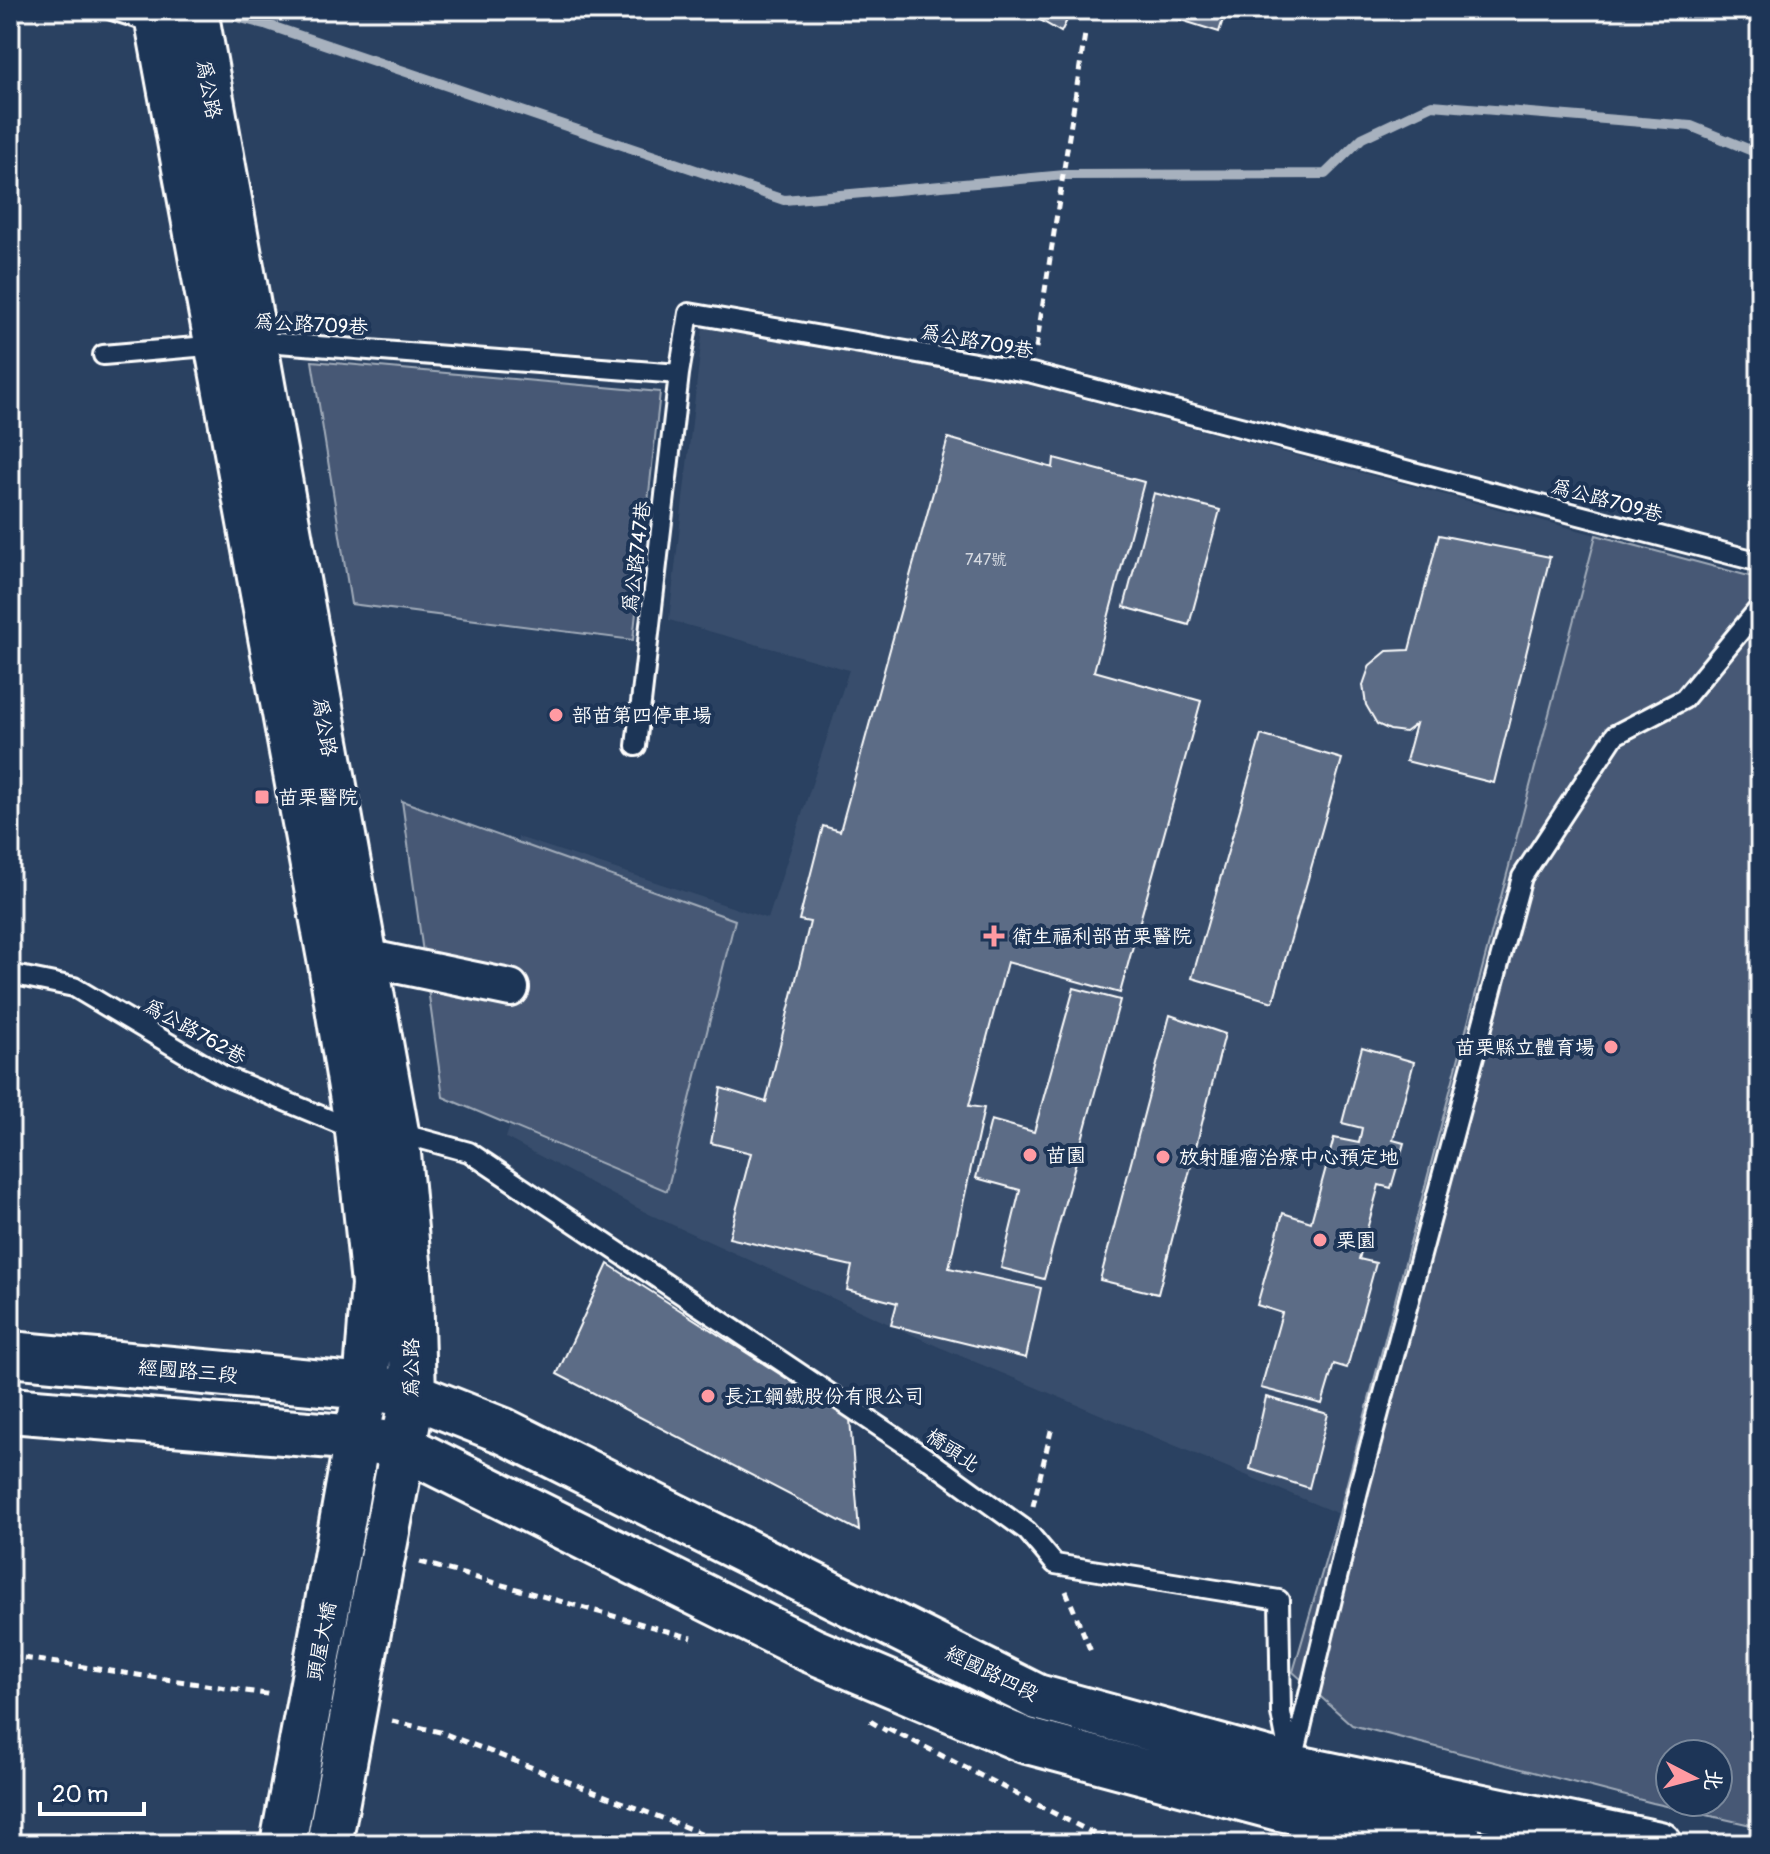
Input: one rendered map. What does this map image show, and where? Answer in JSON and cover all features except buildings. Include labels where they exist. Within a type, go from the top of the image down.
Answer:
[{"type":"main road","name":"為公路","points":[[177,18],[377,1132],[410,1284],[413,1395],[403,1447]]},
{"type":"main road","name":"為公路","points":[[358,1438],[366,1387],[374,1284],[377,1132]]},
{"type":"main road","name":"經國路三段","points":[[10,1354],[366,1387]]},
{"type":"main road","name":"經國路四段","points":[[366,1387],[413,1395],[504,1431],[1037,1697],[1292,1767],[1659,1844]]},
{"type":"main road","points":[[10,1410],[358,1438],[403,1447],[811,1650],[1024,1740],[1279,1808],[1462,1844]]},
{"type":"main road","name":"頭屋大橋","points":[[283,1844],[358,1438]]},
{"type":"main road","points":[[329,1844],[403,1447]]},
{"type":"main road","points":[[1279,1808],[1292,1767]]},
{"type":"street","points":[[348,961],[510,988]]},
{"type":"lane","points":[[112,10],[177,18]]},
{"type":"lane","name":"為公路709巷","points":[[103,355],[237,342],[679,374],[689,313],[1032,373],[1760,562]]},
{"type":"lane","name":"為公路747巷","points":[[636,746],[679,374]]},
{"type":"lane","points":[[1292,1767],[1358,1491],[1522,877],[1615,735],[1684,699],[1760,607]]},
{"type":"lane","name":"為公路762巷","points":[[10,974],[74,987],[222,1075],[377,1132]]},
{"type":"lane","name":"橋頭北","points":[[377,1132],[469,1152],[929,1460],[1027,1531],[1055,1564]]},
{"type":"lane","points":[[1055,1564],[1279,1600],[1281,1713],[1292,1767]]},
{"type":"path","points":[[1032,373],[1085,34]]},
{"type":"path","points":[[1027,1531],[1052,1427]]},
{"type":"path","points":[[407,1559],[700,1640]]},
{"type":"path","points":[[1055,1564],[1092,1654]]},
{"type":"path","points":[[887,1731],[891,1684]]},
{"type":"path","points":[[862,1716],[1114,1844]]},
{"type":"shaded area","name":"衛生福利部苗栗醫院","points":[[703,328],[1026,384],[1596,535],[1339,1514],[937,1346],[649,1214],[506,1138],[543,1020],[493,952],[518,837],[768,919],[849,670],[669,620]]},
{"type":"shaded area","points":[[312,361],[660,392],[633,640],[351,604]]},
{"type":"shaded area","name":"苗栗縣立體育場","points":[[1596,535],[1760,579],[1760,1827],[1720,1818],[1734,1818],[1734,1738],[1654,1738],[1654,1803],[1352,1725],[1293,1672],[1339,1514]]},
{"type":"shaded area","points":[[402,801],[735,920],[667,1191],[443,1097]]},
{"type":"waterway","points":[[237,17],[784,200],[1065,175],[1325,174],[1362,138],[1432,105],[1691,126],[1760,154]]},
{"type":"place","name":"部苗第四停車場","points":[[556,715]]},
{"type":"place","name":"苗栗醫院","points":[[262,797]]},
{"type":"place","name":"衛生福利部苗栗醫院","points":[[994,936]]},
{"type":"place","name":"苗栗縣立體育場","points":[[1611,1047]]},
{"type":"place","name":"苗園","points":[[1030,1155]]},
{"type":"place","name":"放射腫瘤治療中心預定地","points":[[1163,1157]]},
{"type":"place","name":"栗園","points":[[1320,1240]]},
{"type":"place","name":"長江鋼鐵股份有限公司","points":[[708,1396]]}]
